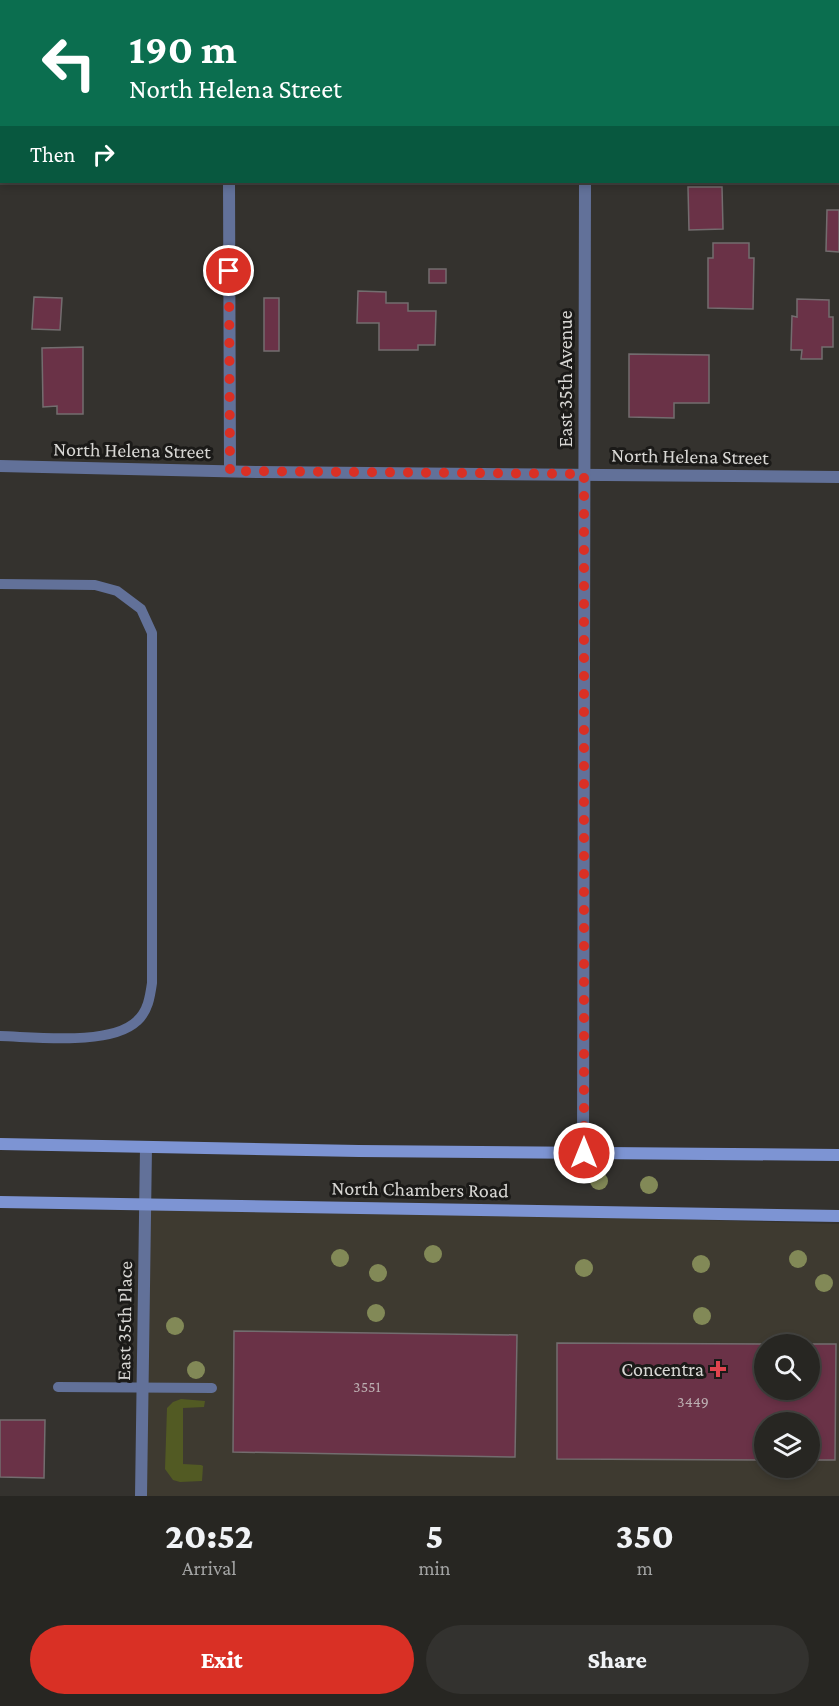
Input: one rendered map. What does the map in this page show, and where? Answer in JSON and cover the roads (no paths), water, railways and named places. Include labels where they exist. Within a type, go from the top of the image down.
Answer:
[{"type":"main road","name":"North Chambers Road","points":[[0,1144],[839,1155]]},
{"type":"main road","name":"North Chambers Road","points":[[0,1202],[839,1216]]},
{"type":"street","points":[[229,183],[230,471]]},
{"type":"street","name":"East 35th Avenue","points":[[584,1153],[585,183]]},
{"type":"street","name":"North Helena Street","points":[[0,466],[230,471],[839,477]]},
{"type":"street","name":"East 35th Place","points":[[141,1496],[146,1147]]},
{"type":"lane","points":[[0,584],[94,585],[117,591],[141,609],[152,633],[152,983],[149,1004],[139,1020],[124,1031],[91,1038],[0,1036]]},
{"type":"lane","points":[[58,1387],[212,1388]]},
{"type":"place","name":"Concentra","points":[[718,1369]]}]
